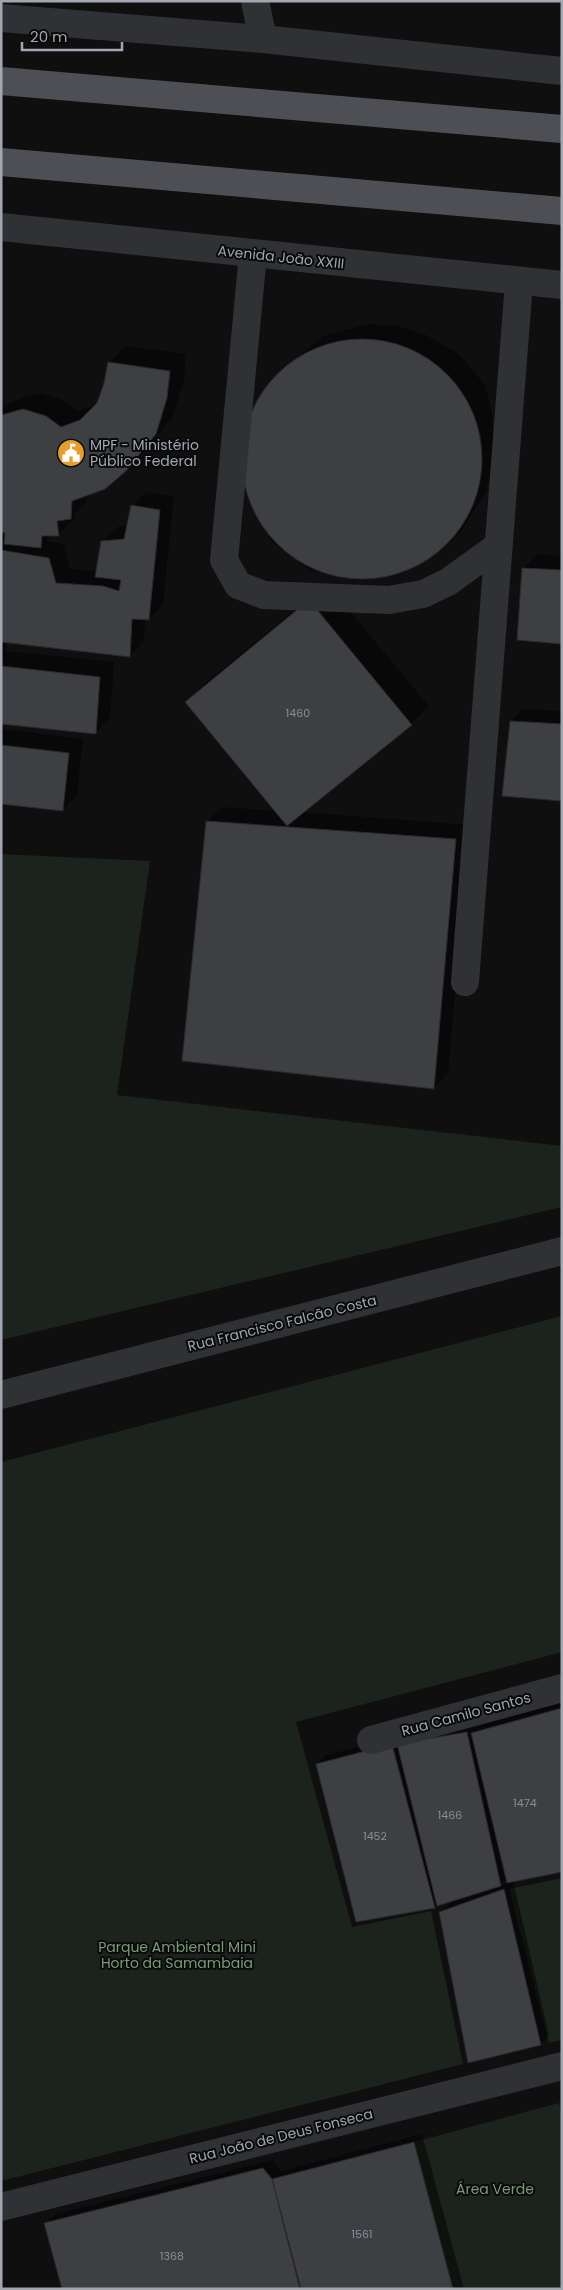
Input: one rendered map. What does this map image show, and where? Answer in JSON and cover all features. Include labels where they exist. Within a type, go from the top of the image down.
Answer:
[{"type":"main road","points":[[1,81],[562,129]]},
{"type":"main road","points":[[1,162],[562,211]]},
{"type":"street","points":[[255,1],[262,39]]},
{"type":"street","points":[[1,18],[262,39],[562,71]]},
{"type":"street","name":"Avenida João XXIII","points":[[1,227],[562,285]]},
{"type":"street","points":[[253,254],[224,560],[238,585],[264,595],[389,600],[423,594],[440,586],[498,546]]},
{"type":"street","points":[[464,982],[519,282]]},
{"type":"street","name":"Rua Francisco Falcão Costa","points":[[1,1395],[562,1251]]},
{"type":"street","name":"Rua Camilo Santos","points":[[371,1740],[562,1688]]},
{"type":"street","name":"Rua João de Deus Fonseca","points":[[1,2207],[562,2066]]},
{"type":"green space","points":[[1,854],[150,861],[117,1095],[562,1146],[562,1207],[1,1340]]},
{"type":"green space","name":"Parque Ambiental Mini Horto da Samambaia","points":[[562,1316],[562,1652],[296,1722],[352,1927],[431,1911],[463,2064],[1,2181],[1,1462]]},
{"type":"green space","points":[[562,1878],[562,2040],[549,2043],[509,1889]]},
{"type":"green space","name":"Área Verde","points":[[559,2103],[562,2113],[562,2289],[453,2289],[414,2142]]},
{"type":"building","points":[[362,339],[385,341],[408,348],[429,359],[447,374],[462,392],[473,413],[480,436],[482,459],[480,482],[473,505],[462,526],[447,544],[429,559],[408,570],[385,577],[362,579],[339,577],[316,570],[295,559],[277,544],[262,526],[251,505],[244,482],[242,459],[244,436],[251,413],[262,392],[277,374],[295,359],[316,348],[339,341]]},
{"type":"building","name":"MPF - Ministério Público Federal","points":[[108,362],[170,371],[167,398],[156,434],[126,471],[105,489],[72,501],[71,519],[57,521],[59,536],[42,536],[41,548],[4,544],[5,533],[1,532],[1,415],[23,409],[46,416],[61,427],[80,420],[97,403],[104,383]]},
{"type":"building","name":"MPF - Ministério Público Federal","points":[[131,505],[160,510],[149,620],[132,619],[130,657],[1,642],[1,550],[49,558],[56,583],[103,586],[119,591],[121,580],[95,577],[101,541],[124,539]]},
{"type":"building","points":[[522,568],[562,570],[562,644],[517,640]]},
{"type":"building","points":[[309,600],[412,725],[287,826],[185,702]]},
{"type":"building","points":[[1,666],[100,677],[96,734],[1,724]]},
{"type":"building","points":[[510,721],[562,724],[562,801],[502,796]]},
{"type":"building","points":[[1,745],[69,753],[63,811],[1,804]]},
{"type":"building","points":[[206,821],[456,839],[434,1089],[182,1061]]},
{"type":"building","points":[[562,1708],[562,1872],[507,1883],[471,1733]]},
{"type":"building","points":[[467,1732],[501,1886],[437,1906],[397,1744]]},
{"type":"building","points":[[392,1744],[435,1908],[356,1922],[316,1764]]},
{"type":"building","points":[[504,1889],[541,2045],[468,2063],[439,1912]]},
{"type":"building","points":[[414,2142],[453,2289],[301,2289],[272,2179]]},
{"type":"building","points":[[263,2168],[272,2179],[300,2289],[62,2289],[44,2223]]},
{"type":"place","name":"MPF - Ministério Público Federal","points":[[71,453]]}]
